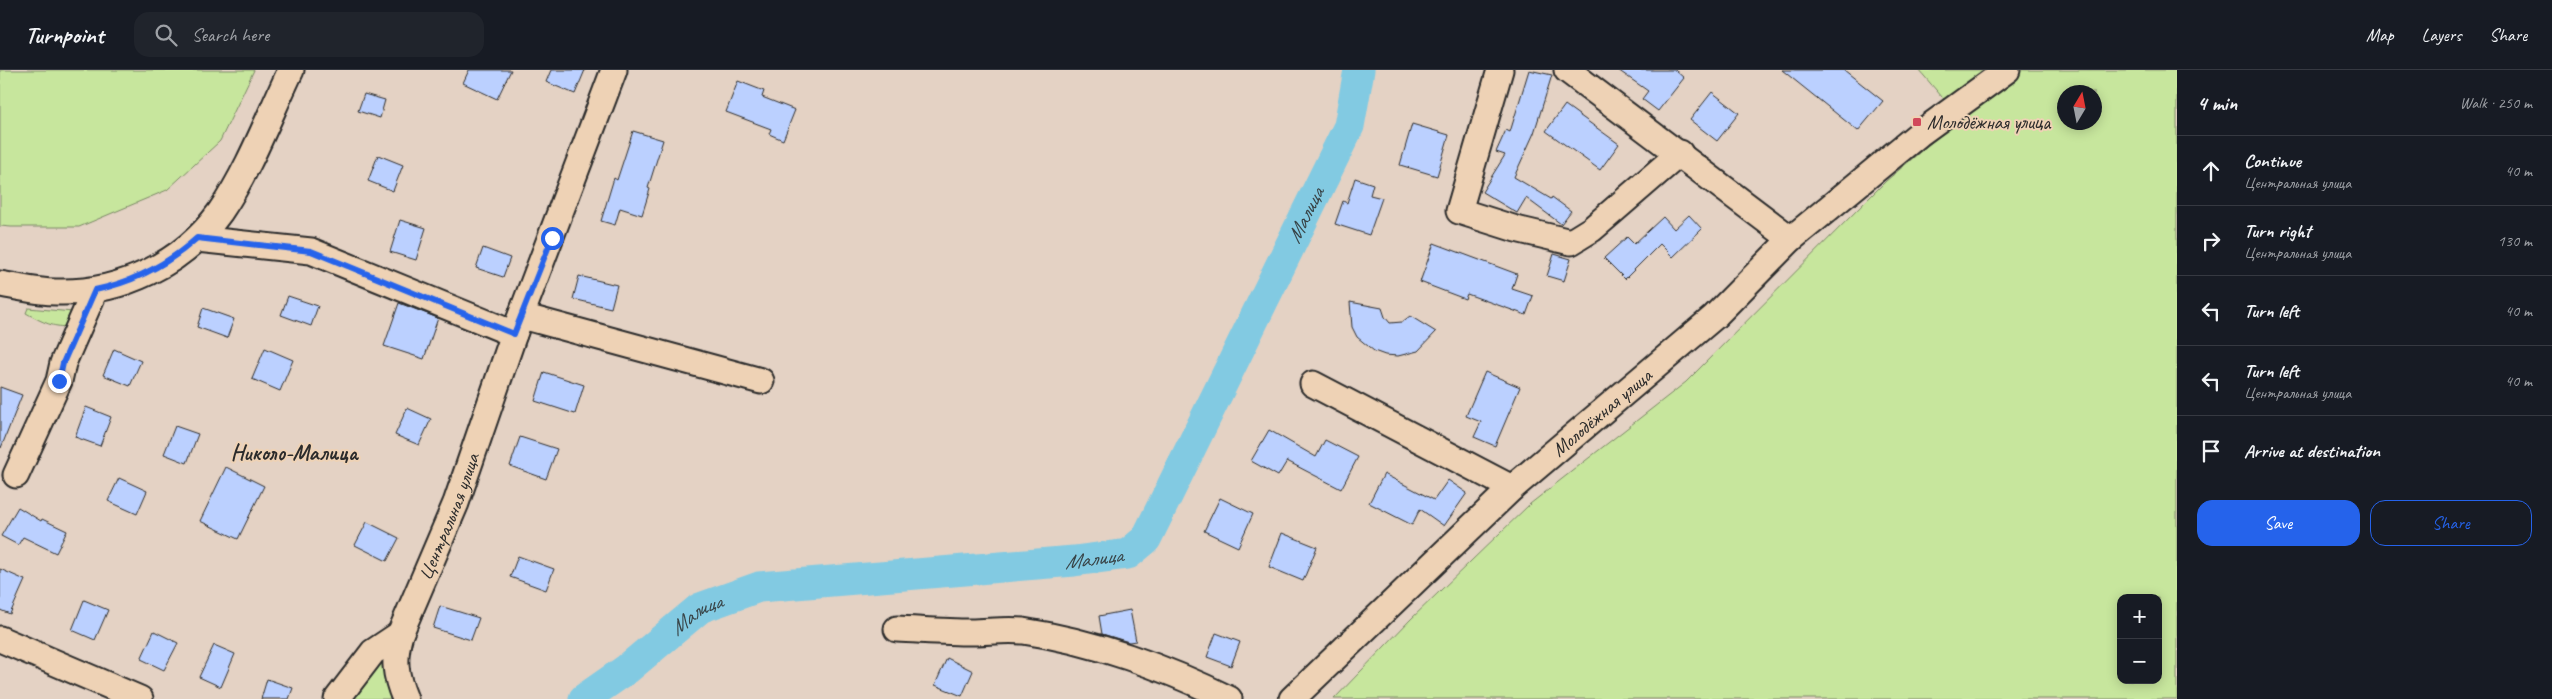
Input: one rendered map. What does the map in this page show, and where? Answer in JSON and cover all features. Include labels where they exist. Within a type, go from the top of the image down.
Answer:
[{"type":"street","points":[[0,284],[55,292],[95,290],[117,285],[150,272],[174,257],[197,238],[229,198],[291,70]]},
{"type":"street","name":"Центральная улица","points":[[405,699],[398,682],[394,654],[400,634],[456,503],[518,325],[614,70]]},
{"type":"street","points":[[1500,70],[1459,211],[1516,229],[1572,242],[1592,229],[1680,153]]},
{"type":"street","points":[[1566,70],[1680,153],[1792,239]]},
{"type":"street","name":"Молодёжная улица","points":[[1292,699],[1512,488],[1714,316],[1792,239],[1919,134],[2007,70]]},
{"type":"street","points":[[197,238],[311,251],[518,325],[760,381]]},
{"type":"street","points":[[16,474],[59,381],[63,363],[95,290]]},
{"type":"street","points":[[1313,384],[1512,488]]},
{"type":"street","points":[[897,629],[967,632],[1021,631],[1080,642],[1154,666],[1229,699]]},
{"type":"street","points":[[337,699],[373,652],[400,634]]},
{"type":"street","points":[[0,639],[140,699]]},
{"type":"green space","points":[[0,70],[254,70],[220,141],[167,190],[79,227],[11,227],[0,226]]},
{"type":"green space","points":[[1919,70],[2177,70],[2177,699],[1334,699],[1410,620],[1530,504],[1686,382],[1886,181],[1960,118]]},
{"type":"green space","points":[[28,308],[73,312],[74,326],[55,326],[43,322],[26,313]]},
{"type":"green space","points":[[382,653],[395,699],[345,699]]},
{"type":"building","points":[[469,70],[511,70],[497,99],[463,83]]},
{"type":"building","points":[[551,70],[585,70],[575,94],[546,82]]},
{"type":"building","points":[[1529,70],[1552,75],[1534,133],[1514,177],[1551,199],[1552,197],[1571,211],[1561,224],[1526,198],[1517,213],[1482,192],[1505,155],[1496,152],[1506,130],[1510,132]]},
{"type":"building","points":[[1618,70],[1675,70],[1684,78],[1658,111],[1642,99],[1648,91]]},
{"type":"building","points":[[1782,70],[1844,70],[1883,101],[1858,131]]},
{"type":"building","points":[[738,81],[764,91],[762,97],[795,110],[783,140],[769,134],[771,129],[726,112]]},
{"type":"building","points":[[1712,92],[1739,113],[1717,141],[1690,120]]},
{"type":"building","points":[[364,94],[385,100],[380,118],[358,111]]},
{"type":"building","points":[[1565,105],[1619,144],[1600,170],[1546,131]]},
{"type":"building","points":[[1412,124],[1449,135],[1437,176],[1400,165]]},
{"type":"building","points":[[633,131],[663,140],[648,188],[650,189],[642,215],[620,208],[615,225],[601,221],[614,178],[617,180]]},
{"type":"building","points":[[378,155],[403,165],[393,191],[368,181]]},
{"type":"building","points":[[1355,178],[1373,184],[1370,195],[1382,198],[1369,235],[1335,224],[1343,201],[1347,203]]},
{"type":"building","points":[[1689,215],[1702,229],[1673,257],[1660,244],[1625,279],[1604,258],[1627,237],[1634,244],[1663,217],[1674,229]]},
{"type":"building","points":[[400,220],[426,228],[416,260],[390,252]]},
{"type":"building","points":[[1434,243],[1517,274],[1512,289],[1533,296],[1526,315],[1467,294],[1465,299],[1420,282]]},
{"type":"building","points":[[483,248],[510,258],[503,277],[476,268]]},
{"type":"building","points":[[1554,254],[1571,259],[1564,281],[1547,276]]},
{"type":"building","points":[[579,276],[617,285],[611,308],[573,299]]},
{"type":"building","points":[[288,296],[318,306],[311,326],[281,315]]},
{"type":"building","points":[[1350,302],[1382,308],[1385,317],[1390,323],[1402,322],[1410,316],[1436,332],[1418,351],[1398,356],[1385,355],[1374,351],[1357,337],[1352,327]]},
{"type":"building","points":[[399,303],[438,318],[424,359],[384,346]]},
{"type":"building","points":[[203,308],[234,319],[227,338],[197,327]]},
{"type":"building","points":[[265,348],[293,360],[280,391],[252,379]]},
{"type":"building","points":[[114,349],[141,361],[130,386],[103,375]]},
{"type":"building","points":[[544,372],[584,385],[575,414],[535,401]]},
{"type":"building","points":[[1485,372],[1520,387],[1495,446],[1474,437],[1481,422],[1466,416]]},
{"type":"building","points":[[0,387],[22,395],[1,448],[0,447]]},
{"type":"building","points":[[86,407],[111,417],[100,446],[75,437]]},
{"type":"building","points":[[407,408],[431,419],[419,445],[395,435]]},
{"type":"building","points":[[175,426],[198,434],[187,463],[164,454]]},
{"type":"building","points":[[1269,430],[1316,457],[1325,440],[1358,457],[1341,489],[1287,461],[1278,476],[1251,461]]},
{"type":"building","points":[[520,437],[557,449],[546,479],[510,466]]},
{"type":"building","points":[[226,467],[264,486],[238,539],[200,521]]},
{"type":"building","points":[[1384,474],[1434,500],[1448,480],[1467,493],[1444,526],[1420,509],[1412,525],[1369,503]]},
{"type":"building","points":[[119,478],[147,491],[137,514],[108,501]]},
{"type":"building","points":[[1220,498],[1253,514],[1238,547],[1204,531]]},
{"type":"building","points":[[18,507],[41,521],[42,519],[67,531],[56,553],[23,537],[18,545],[1,536]]},
{"type":"building","points":[[367,522],[399,538],[387,561],[355,545]]},
{"type":"building","points":[[1282,533],[1317,547],[1303,581],[1269,567]]},
{"type":"building","points":[[518,556],[554,569],[546,590],[510,577]]},
{"type":"building","points":[[0,569],[25,580],[10,614],[0,610]]},
{"type":"building","points":[[84,600],[108,610],[95,640],[72,630]]},
{"type":"building","points":[[440,606],[479,618],[471,640],[433,628]]},
{"type":"building","points":[[1130,610],[1136,641],[1129,642],[1102,634],[1099,616]]},
{"type":"building","points":[[154,631],[178,643],[164,670],[141,659]]},
{"type":"building","points":[[1216,633],[1240,642],[1231,666],[1207,657]]},
{"type":"building","points":[[214,645],[235,654],[221,687],[199,677]]},
{"type":"building","points":[[947,658],[973,671],[962,696],[935,685]]},
{"type":"building","points":[[267,679],[293,688],[289,699],[261,699]]},
{"type":"waterway","name":"Малица","points":[[584,699],[627,669],[700,608],[759,587],[1074,561],[1128,554],[1146,539],[1349,126],[1359,70]]},
{"type":"place","name":"Молодёжная улица","points":[[1917,122]]},
{"type":"district","name":"Николо-Малица","points":[[294,452]]},
{"type":"route","points":[[59,381],[63,363],[77,336],[95,290],[117,285],[150,272],[170,260],[197,238],[243,245],[311,251],[514,334],[552,238]]}]
